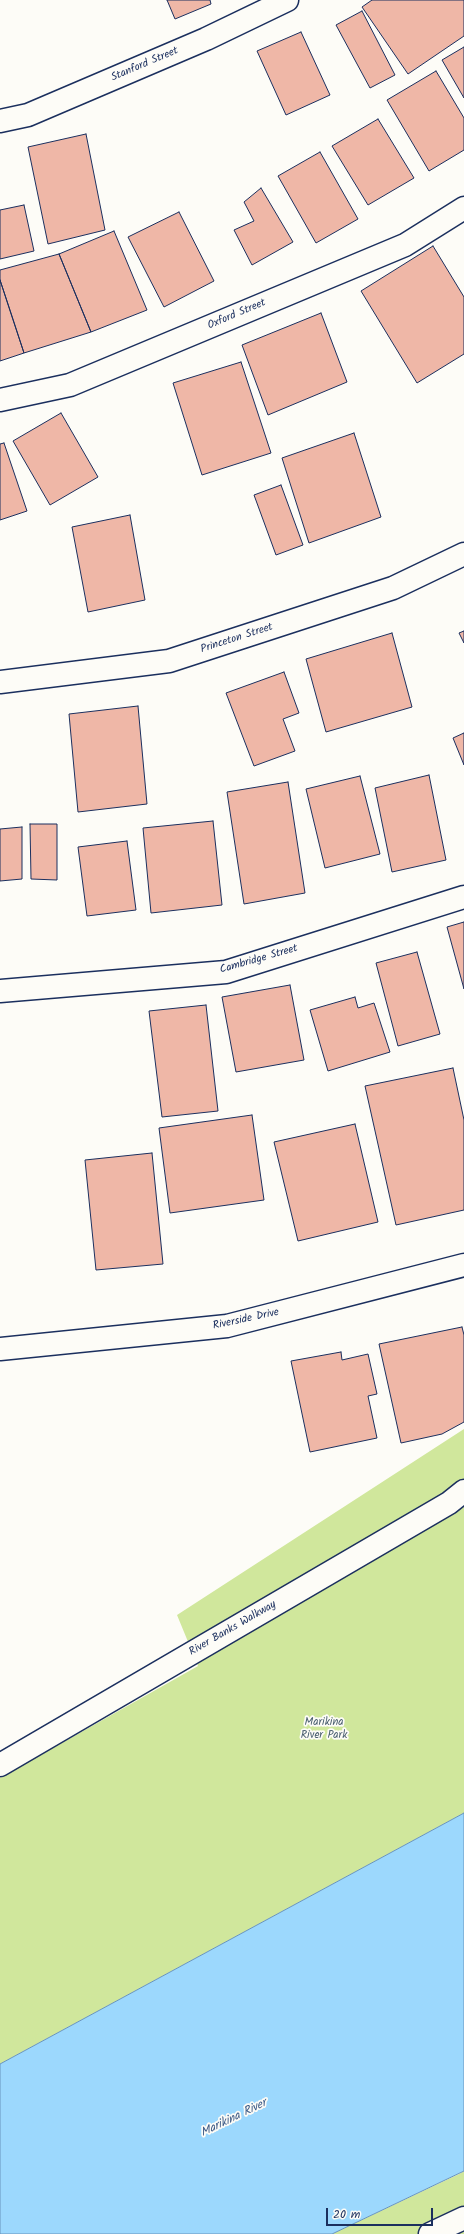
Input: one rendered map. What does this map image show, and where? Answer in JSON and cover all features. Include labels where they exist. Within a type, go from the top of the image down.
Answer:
[{"type":"street","name":"Stanford Street","points":[[0,121],[28,115],[206,39],[286,0]]},
{"type":"street","name":"Oxford Street","points":[[0,400],[70,385],[406,245],[464,208]]},
{"type":"street","name":"Princeton Street","points":[[0,682],[169,660],[393,588],[464,554]]},
{"type":"street","name":"Cambridge Street","points":[[0,991],[226,972],[464,897]]},
{"type":"street","name":"Riverside Drive","points":[[0,1349],[227,1326],[464,1266]]},
{"type":"street","name":"River Banks Walkway","points":[[0,1765],[449,1503],[464,1491]]},
{"type":"street","points":[[430,2234],[464,2218]]},
{"type":"green space","name":"Marikina River Park","points":[[464,1429],[464,1813],[0,2064],[0,1778],[198,1666],[177,1615]]},
{"type":"green space","points":[[464,2171],[464,2234],[332,2234],[459,2174]]},
{"type":"water","name":"Marikina River","points":[[464,1813],[464,2171],[332,2234],[0,2234],[0,2064]]},
{"type":"building","points":[[167,0],[210,0],[211,4],[175,19]]},
{"type":"building","points":[[372,0],[464,0],[464,36],[408,74],[362,7]]},
{"type":"building","points":[[362,11],[395,75],[370,88],[336,25]]},
{"type":"building","points":[[301,32],[330,95],[286,115],[257,51]]},
{"type":"building","points":[[464,47],[464,98],[442,60]]},
{"type":"building","points":[[436,71],[464,118],[464,150],[429,171],[387,100]]},
{"type":"building","points":[[378,119],[414,178],[368,205],[332,146]]},
{"type":"building","points":[[86,134],[105,230],[48,244],[28,147]]},
{"type":"building","points":[[320,152],[358,219],[316,243],[278,176]]},
{"type":"building","points":[[261,188],[293,242],[252,265],[234,230],[254,221],[244,202]]},
{"type":"building","points":[[24,205],[34,251],[0,259],[0,210]]},
{"type":"building","points":[[179,212],[214,281],[164,307],[128,237]]},
{"type":"building","points":[[114,231],[147,310],[91,332],[59,254]]},
{"type":"building","points":[[433,246],[464,297],[464,354],[417,383],[361,291]]},
{"type":"building","points":[[59,254],[91,332],[24,353],[0,280],[0,270]]},
{"type":"building","points":[[0,280],[24,353],[0,361]]},
{"type":"building","points":[[321,313],[347,382],[268,415],[242,345]]},
{"type":"building","points":[[241,362],[271,453],[202,475],[173,383]]},
{"type":"building","points":[[61,413],[98,477],[50,505],[13,441]]},
{"type":"building","points":[[354,433],[381,517],[309,543],[282,458]]},
{"type":"building","points":[[4,443],[27,511],[0,520],[0,444]]},
{"type":"building","points":[[281,485],[303,545],[276,555],[254,495]]},
{"type":"building","points":[[130,515],[145,600],[88,612],[72,527]]},
{"type":"building","points":[[464,631],[464,643],[459,633]]},
{"type":"building","points":[[392,633],[412,707],[326,732],[306,659]]},
{"type":"building","points":[[284,672],[299,713],[283,719],[295,751],[254,766],[226,693]]},
{"type":"building","points":[[138,706],[147,804],[78,812],[69,714]]},
{"type":"building","points":[[464,733],[464,765],[453,738]]},
{"type":"building","points":[[429,775],[446,860],[392,872],[375,788]]},
{"type":"building","points":[[360,776],[380,854],[325,868],[306,789]]},
{"type":"building","points":[[288,782],[305,893],[244,904],[227,792]]},
{"type":"building","points":[[213,821],[222,905],[151,913],[143,828]]},
{"type":"building","points":[[30,824],[57,824],[57,880],[31,879]]},
{"type":"building","points":[[22,827],[22,879],[0,881],[0,829]]},
{"type":"building","points":[[127,841],[136,910],[87,916],[78,847]]},
{"type":"building","points":[[464,922],[464,989],[447,927]]},
{"type":"building","points":[[417,952],[440,1034],[398,1046],[376,963]]},
{"type":"building","points":[[290,985],[304,1060],[236,1072],[222,997]]},
{"type":"building","points":[[355,997],[358,1008],[374,1003],[390,1052],[328,1071],[310,1010]]},
{"type":"building","points":[[206,1005],[218,1111],[162,1117],[149,1011]]},
{"type":"building","points":[[453,1068],[464,1120],[464,1210],[396,1225],[365,1086]]},
{"type":"building","points":[[252,1115],[264,1200],[170,1213],[159,1128]]},
{"type":"building","points":[[355,1124],[378,1222],[298,1241],[274,1142]]},
{"type":"building","points":[[152,1153],[163,1264],[96,1270],[85,1160]]},
{"type":"building","points":[[462,1327],[464,1335],[464,1422],[442,1434],[401,1443],[379,1344]]},
{"type":"building","points":[[341,1352],[342,1360],[368,1354],[377,1394],[368,1396],[377,1438],[310,1452],[291,1361]]}]
